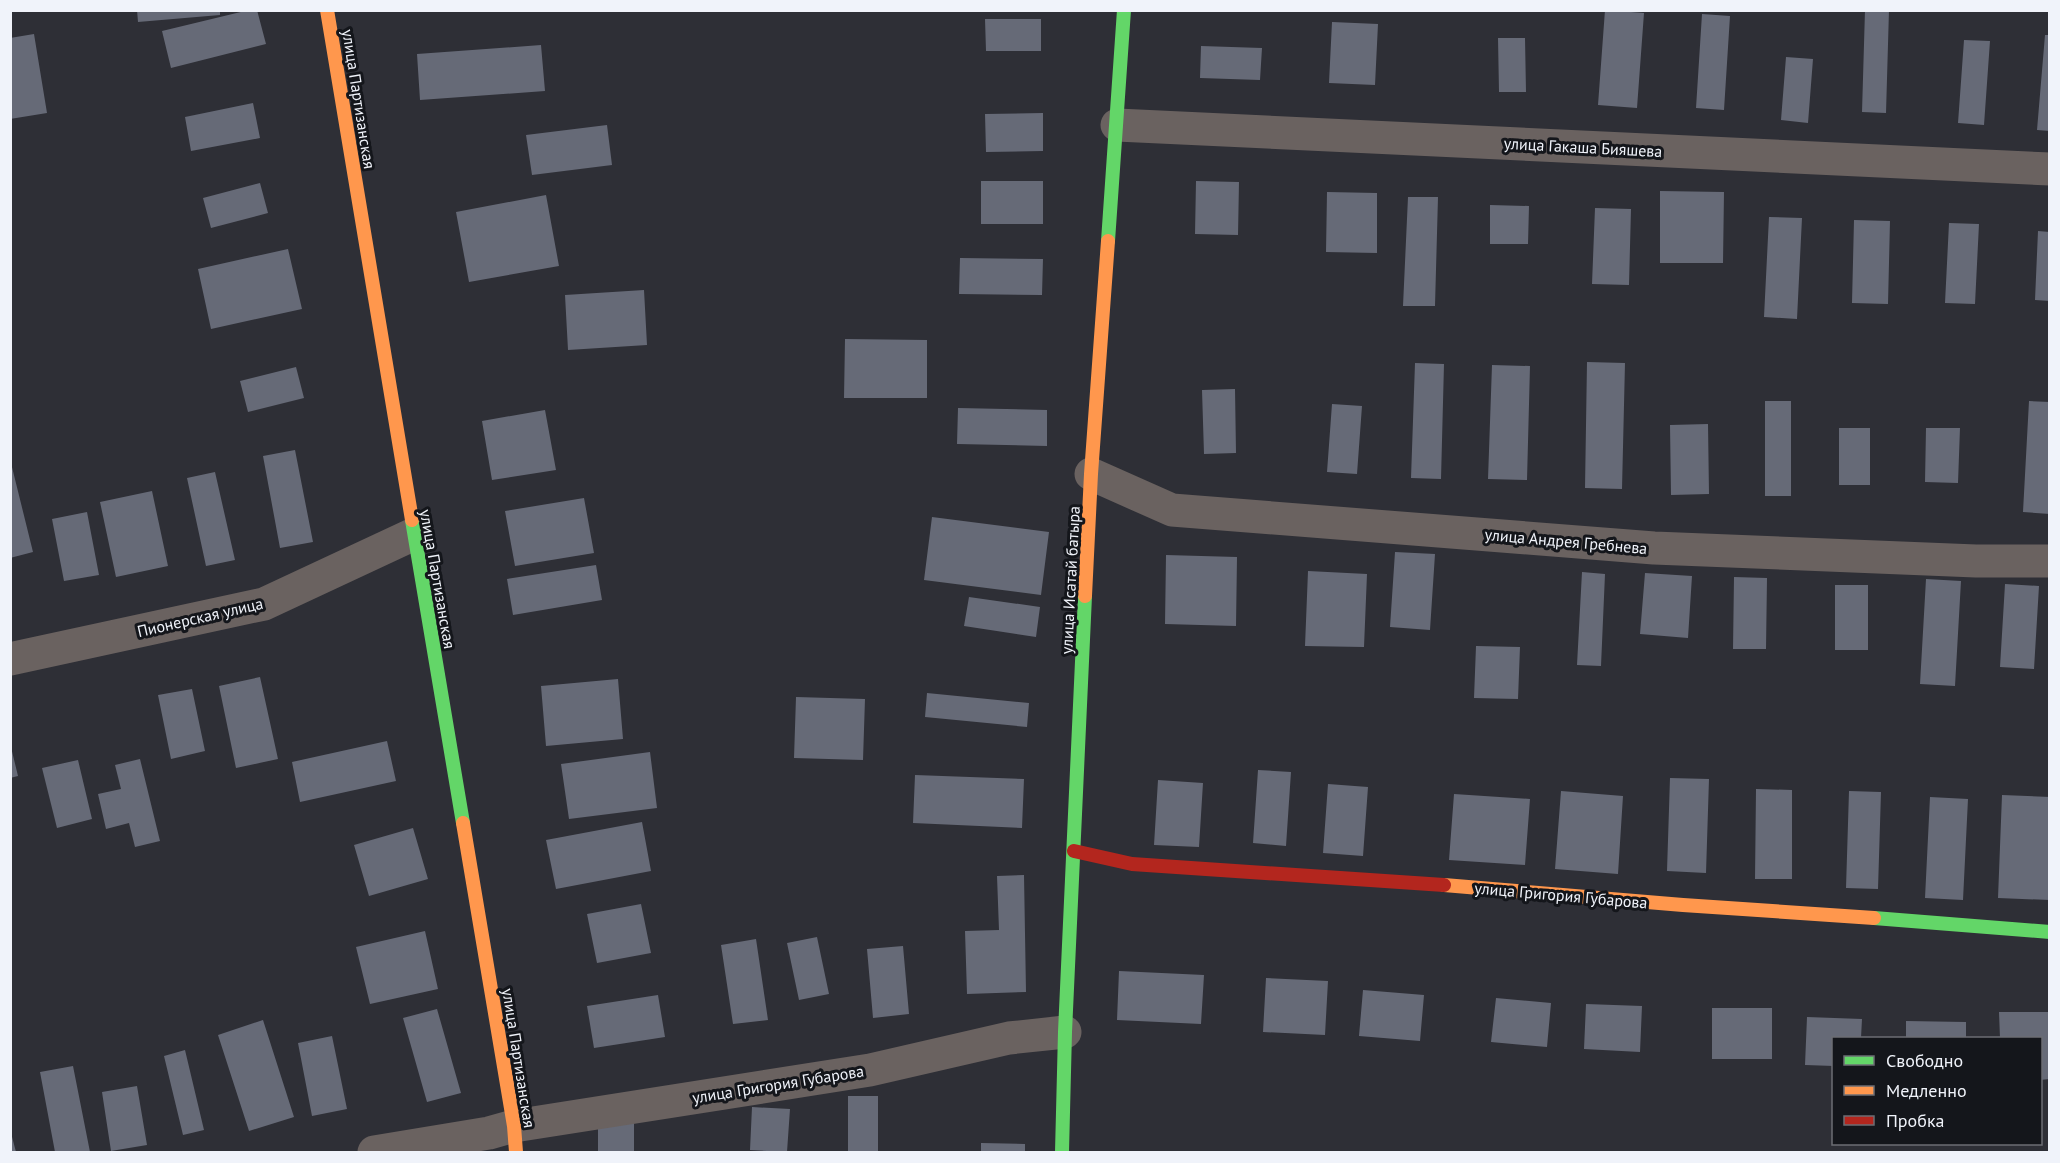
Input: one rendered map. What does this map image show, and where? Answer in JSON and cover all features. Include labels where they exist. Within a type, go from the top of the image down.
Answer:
[{"type":"street","name":"улица Партизанская","points":[[327,10],[414,534],[506,1137]]},
{"type":"street","name":"улица Исатай батыра","points":[[1062,1152],[1065,1032],[1091,474],[1124,10]]},
{"type":"street","name":"улица Гакаша Бияшева","points":[[1117,125],[2049,170]]},
{"type":"street","name":"улица Андрея Гребнева","points":[[1091,474],[1172,510],[1654,548],[1976,561],[2049,561]]},
{"type":"street","name":"Пионерская улица","points":[[10,659],[264,604],[414,534]]},
{"type":"street","name":"улица Григория Губарова","points":[[1074,851],[1132,864],[1430,884],[2049,932]]},
{"type":"street","name":"улица Григория Губарова","points":[[374,1152],[506,1137],[870,1070],[1010,1038],[1065,1032]]},
{"type":"building","points":[[137,10],[220,10],[220,15],[138,22]]},
{"type":"building","points":[[257,10],[266,44],[171,68],[162,31]]},
{"type":"building","points":[[1605,10],[1644,13],[1637,108],[1598,105]]},
{"type":"building","points":[[1865,10],[1889,10],[1886,113],[1862,112]]},
{"type":"building","points":[[1702,14],[1730,16],[1724,110],[1696,108]]},
{"type":"building","points":[[985,19],[1041,19],[1041,51],[986,51]]},
{"type":"building","points":[[1332,22],[1378,24],[1375,85],[1329,83]]},
{"type":"building","points":[[34,34],[47,113],[10,119],[10,38]]},
{"type":"building","points":[[2045,35],[2050,35],[2050,131],[2037,130]]},
{"type":"building","points":[[1498,38],[1525,38],[1526,92],[1499,92]]},
{"type":"building","points":[[1964,40],[1990,41],[1984,125],[1958,123]]},
{"type":"building","points":[[541,45],[545,91],[420,100],[417,54]]},
{"type":"building","points":[[1201,46],[1262,48],[1260,80],[1200,78]]},
{"type":"building","points":[[1786,57],[1813,59],[1808,123],[1781,120]]},
{"type":"building","points":[[253,103],[260,138],[191,151],[185,117]]},
{"type":"building","points":[[1043,113],[1043,151],[986,152],[985,114]]},
{"type":"building","points":[[607,125],[612,165],[532,175],[526,135]]},
{"type":"building","points":[[981,181],[1043,181],[1043,224],[981,224]]},
{"type":"building","points":[[1196,181],[1239,182],[1238,235],[1195,234]]},
{"type":"building","points":[[260,183],[268,213],[211,228],[203,198]]},
{"type":"building","points":[[1660,191],[1724,192],[1723,263],[1660,263]]},
{"type":"building","points":[[1327,192],[1377,193],[1377,253],[1326,252]]},
{"type":"building","points":[[546,195],[559,266],[469,282],[456,212]]},
{"type":"building","points":[[1408,197],[1438,197],[1435,306],[1403,306]]},
{"type":"building","points":[[1490,205],[1529,206],[1528,244],[1490,244]]},
{"type":"building","points":[[1595,208],[1631,209],[1629,285],[1592,284]]},
{"type":"building","points":[[1769,217],[1802,218],[1797,319],[1764,317]]},
{"type":"building","points":[[1854,220],[1890,221],[1888,304],[1852,303]]},
{"type":"building","points":[[1949,223],[1979,224],[1975,304],[1945,303]]},
{"type":"building","points":[[2038,231],[2050,232],[2050,301],[2035,300]]},
{"type":"building","points":[[288,249],[302,309],[211,329],[198,269]]},
{"type":"building","points":[[960,258],[1043,259],[1042,295],[959,294]]},
{"type":"building","points":[[644,290],[647,345],[568,350],[565,295]]},
{"type":"building","points":[[845,339],[927,340],[927,398],[844,398]]},
{"type":"building","points":[[1587,362],[1625,363],[1622,489],[1585,488]]},
{"type":"building","points":[[1415,363],[1444,364],[1441,479],[1411,478]]},
{"type":"building","points":[[1492,365],[1530,366],[1527,480],[1488,479]]},
{"type":"building","points":[[296,367],[304,398],[248,412],[240,381]]},
{"type":"building","points":[[1235,389],[1236,453],[1204,454],[1202,390]]},
{"type":"building","points":[[1765,401],[1791,401],[1791,496],[1765,496]]},
{"type":"building","points":[[2029,401],[2050,402],[2050,514],[2023,512]]},
{"type":"building","points":[[1332,404],[1362,406],[1357,474],[1327,472]]},
{"type":"building","points":[[958,408],[1047,410],[1047,446],[957,444]]},
{"type":"building","points":[[545,410],[556,470],[492,480],[482,421]]},
{"type":"building","points":[[1708,424],[1709,494],[1671,495],[1670,425]]},
{"type":"building","points":[[1839,428],[1870,428],[1870,485],[1839,485]]},
{"type":"building","points":[[1926,428],[1960,428],[1958,483],[1925,482]]},
{"type":"building","points":[[295,450],[313,542],[280,548],[263,456]]},
{"type":"building","points":[[10,459],[33,552],[10,558]]},
{"type":"building","points":[[215,472],[235,560],[206,566],[187,478]]},
{"type":"building","points":[[152,491],[168,566],[116,577],[100,502]]},
{"type":"building","points":[[584,498],[594,553],[515,566],[505,511]]},
{"type":"building","points":[[87,512],[99,575],[64,581],[52,519]]},
{"type":"building","points":[[932,517],[1049,532],[1041,595],[924,580]]},
{"type":"building","points":[[1395,552],[1435,554],[1430,630],[1390,627]]},
{"type":"building","points":[[1166,555],[1237,557],[1236,626],[1165,624]]},
{"type":"building","points":[[596,565],[602,600],[513,615],[507,579]]},
{"type":"building","points":[[1308,571],[1367,574],[1364,647],[1305,646]]},
{"type":"building","points":[[1582,572],[1605,574],[1601,666],[1577,665]]},
{"type":"building","points":[[1645,573],[1692,576],[1688,638],[1640,634]]},
{"type":"building","points":[[1734,577],[1767,578],[1766,649],[1733,649]]},
{"type":"building","points":[[1926,579],[1961,581],[1955,686],[1920,684]]},
{"type":"building","points":[[2005,584],[2039,586],[2034,669],[2000,667]]},
{"type":"building","points":[[1835,585],[1868,585],[1868,650],[1835,650]]},
{"type":"building","points":[[969,597],[1040,607],[1036,637],[964,626]]},
{"type":"building","points":[[1476,646],[1520,647],[1518,699],[1474,698]]},
{"type":"building","points":[[260,677],[278,759],[236,768],[219,686]]},
{"type":"building","points":[[618,679],[623,739],[546,746],[541,686]]},
{"type":"building","points":[[192,689],[205,751],[171,759],[158,695]]},
{"type":"building","points":[[927,693],[1029,703],[1027,727],[925,717]]},
{"type":"building","points":[[796,697],[865,699],[863,760],[794,758]]},
{"type":"building","points":[[387,741],[396,781],[300,802],[292,762]]},
{"type":"building","points":[[10,743],[18,776],[10,778]]},
{"type":"building","points":[[650,752],[657,808],[569,819],[561,764]]},
{"type":"building","points":[[140,759],[160,841],[135,847],[129,823],[106,829],[98,794],[121,789],[115,765]]},
{"type":"building","points":[[78,760],[92,819],[57,828],[42,768]]},
{"type":"building","points":[[1258,770],[1291,772],[1286,846],[1253,843]]},
{"type":"building","points":[[915,775],[1024,779],[1022,828],[913,823]]},
{"type":"building","points":[[1670,778],[1709,779],[1706,873],[1667,871]]},
{"type":"building","points":[[1158,780],[1203,783],[1199,847],[1154,845]]},
{"type":"building","points":[[1328,784],[1368,787],[1363,856],[1323,853]]},
{"type":"building","points":[[1756,789],[1792,790],[1792,879],[1755,879]]},
{"type":"building","points":[[1561,791],[1623,796],[1618,874],[1555,869]]},
{"type":"building","points":[[1849,791],[1881,792],[1878,889],[1846,888]]},
{"type":"building","points":[[1454,794],[1530,799],[1525,865],[1449,860]]},
{"type":"building","points":[[2002,795],[2050,797],[2050,900],[1998,898]]},
{"type":"building","points":[[1930,797],[1968,799],[1963,900],[1925,898]]},
{"type":"building","points":[[642,822],[651,871],[556,889],[546,840]]},
{"type":"building","points":[[413,828],[428,879],[369,896],[354,845]]},
{"type":"building","points":[[1024,875],[1026,992],[967,994],[965,931],[999,930],[997,876]]},
{"type":"building","points":[[641,904],[651,953],[597,963],[587,914]]},
{"type":"building","points":[[425,931],[438,989],[370,1004],[356,947]]},
{"type":"building","points":[[817,937],[829,994],[799,1000],[787,943]]},
{"type":"building","points":[[756,939],[768,1020],[733,1024],[721,945]]},
{"type":"building","points":[[903,946],[909,1014],[873,1018],[867,949]]},
{"type":"building","points":[[1119,971],[1204,975],[1201,1024],[1117,1020]]},
{"type":"building","points":[[1266,978],[1328,981],[1325,1035],[1263,1032]]},
{"type":"building","points":[[1363,990],[1424,995],[1420,1041],[1359,1036]]},
{"type":"building","points":[[658,995],[665,1037],[594,1048],[587,1006]]},
{"type":"building","points":[[1496,998],[1551,1003],[1547,1047],[1491,1042]]},
{"type":"building","points":[[1586,1004],[1642,1006],[1640,1052],[1584,1049]]},
{"type":"building","points":[[1712,1008],[1772,1008],[1772,1059],[1712,1059]]},
{"type":"building","points":[[437,1009],[461,1093],[427,1102],[403,1018]]},
{"type":"building","points":[[1999,1012],[2050,1012],[2050,1079],[2042,1080],[2042,1037],[2000,1037]]},
{"type":"building","points":[[1807,1017],[1862,1019],[1861,1037],[1832,1037],[1832,1066],[1805,1065]]},
{"type":"building","points":[[263,1020],[294,1117],[249,1131],[218,1035]]},
{"type":"building","points":[[1906,1021],[1966,1022],[1966,1037],[1906,1037]]},
{"type":"building","points":[[332,1036],[347,1109],[312,1116],[298,1043]]},
{"type":"building","points":[[185,1050],[204,1130],[183,1135],[164,1056]]},
{"type":"building","points":[[73,1066],[90,1152],[55,1152],[40,1072]]},
{"type":"building","points":[[137,1086],[147,1145],[111,1151],[102,1092]]},
{"type":"building","points":[[848,1096],[878,1096],[878,1152],[848,1152]]},
{"type":"building","points":[[752,1107],[790,1109],[787,1152],[750,1150]]},
{"type":"building","points":[[598,1123],[634,1123],[634,1152],[598,1152]]},
{"type":"building","points":[[11,1133],[16,1152],[10,1152]]},
{"type":"building","points":[[981,1143],[1025,1144],[1025,1152],[981,1152]]},
{"type":"traffic: fast","points":[[1108,241],[1124,10]]},
{"type":"traffic: fast","points":[[412,520],[463,823]]},
{"type":"traffic: fast","points":[[1062,1152],[1065,1032],[1085,596]]},
{"type":"traffic: fast","points":[[1874,918],[2050,932]]},
{"type":"traffic: slow","points":[[327,10],[412,520]]},
{"type":"traffic: slow","points":[[1085,596],[1091,474],[1108,241]]},
{"type":"traffic: slow","points":[[463,823],[514,1126],[516,1152]]},
{"type":"traffic: slow","points":[[1444,885],[1874,918]]},
{"type":"traffic: jam","points":[[1074,851],[1132,864],[1444,885]]}]
